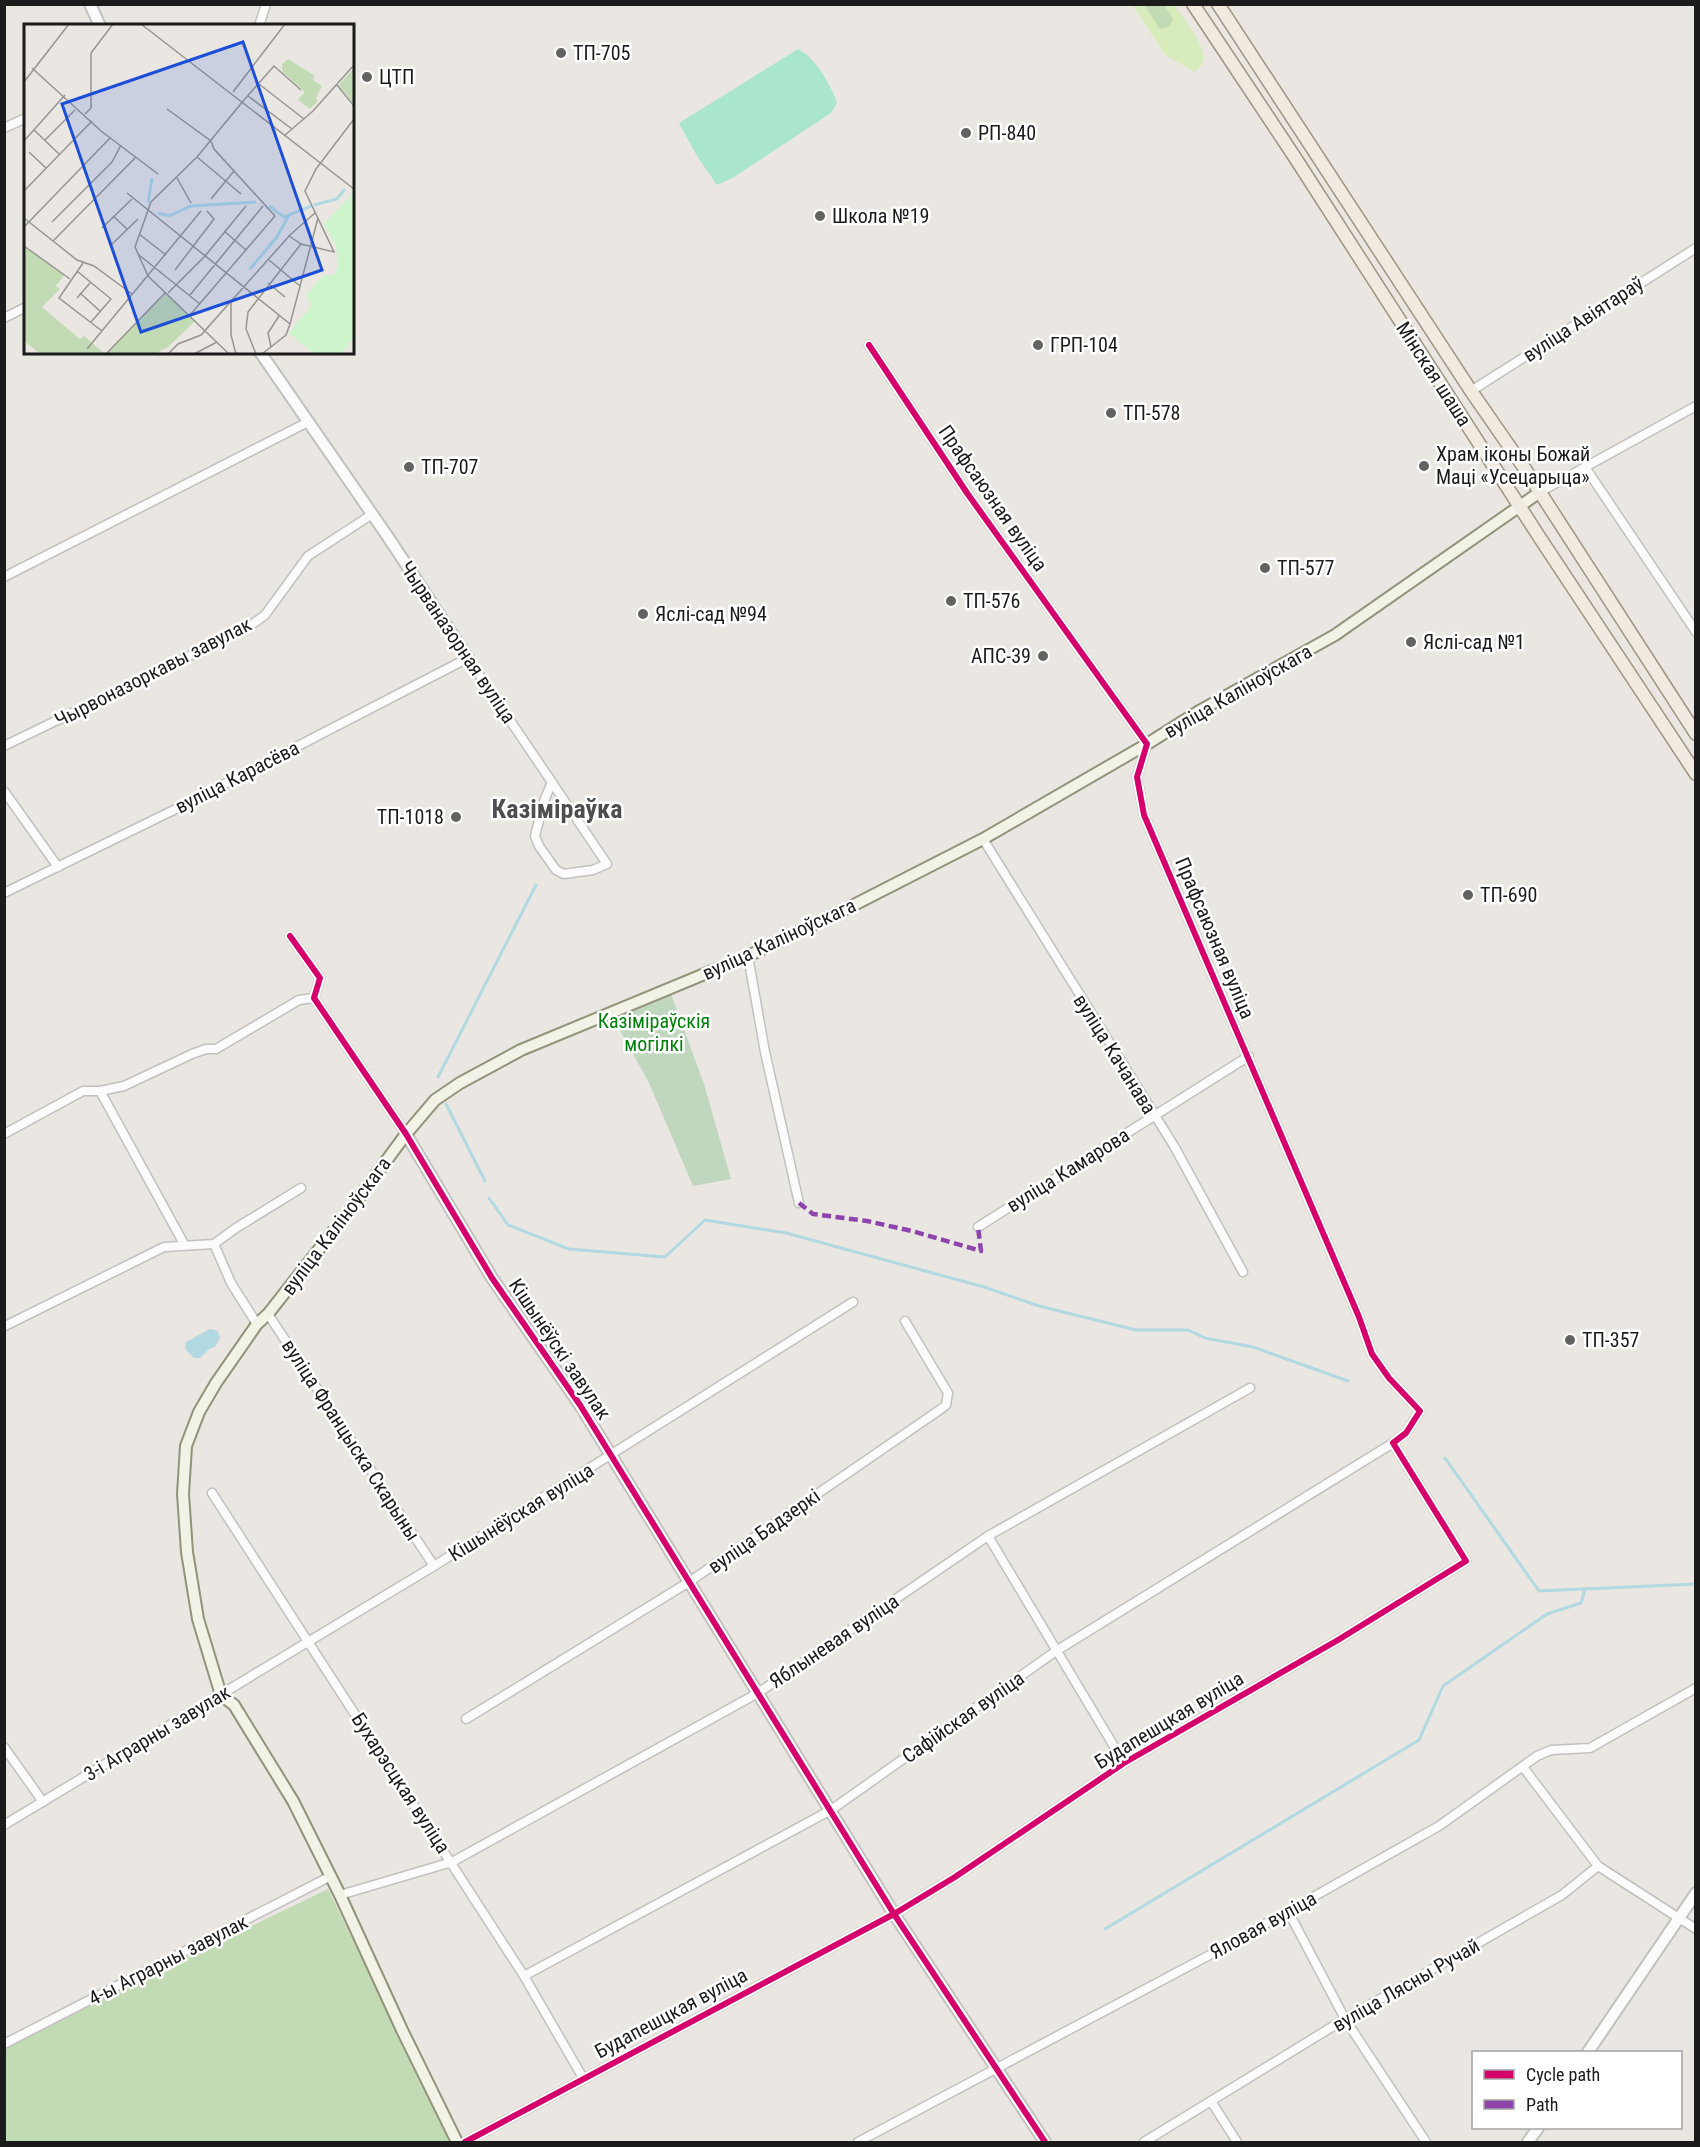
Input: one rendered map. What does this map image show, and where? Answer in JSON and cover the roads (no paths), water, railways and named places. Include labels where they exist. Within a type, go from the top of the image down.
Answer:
[{"type":"main road","name":"Мінская шаша","points":[[1193,4],[1695,774]]},
{"type":"main road","name":"Мінская шаша","points":[[1218,4],[1540,492],[1695,734]]},
{"type":"main road","name":"вуліца Каліноўскага","points":[[221,1695],[198,1619],[187,1552],[183,1494],[186,1446],[199,1412],[257,1324],[268,1314],[406,1134],[435,1100],[460,1083],[520,1050],[748,956],[983,839],[1201,710],[1335,635],[1540,492]]},
{"type":"main road","points":[[221,1695],[234,1705],[293,1801],[457,2142]]},
{"type":"street","points":[[90,4],[99,24]]},
{"type":"street","points":[[260,24],[266,4]]},
{"type":"street","points":[[4,128],[24,119]]},
{"type":"street","name":"вуліца Авіятараў","points":[[1472,391],[1695,248]]},
{"type":"street","points":[[4,318],[24,308]]},
{"type":"street","name":"Прафсаюзная вуліца","points":[[869,345],[967,493],[1147,744],[1137,777],[1144,815],[1355,1306],[1372,1354],[1389,1378],[1420,1411],[1406,1433],[1393,1443]]},
{"type":"street","name":"Чырваназорная вуліца","points":[[261,354],[388,537],[607,864],[593,870],[564,874],[556,870],[539,846],[536,836],[544,801],[552,782]]},
{"type":"street","name":"вуліца Каліноўскага","points":[[1540,492],[1695,406]]},
{"type":"street","points":[[4,577],[308,422]]},
{"type":"street","points":[[1586,467],[1695,632]]},
{"type":"street","name":"Чырвоназоркавы завулак","points":[[4,746],[248,628],[265,615],[308,556],[371,515]]},
{"type":"street","name":"вуліца Карасёва","points":[[4,892],[184,805],[468,658]]},
{"type":"street","points":[[4,791],[58,867]]},
{"type":"street","name":"вуліца Качанава","points":[[983,839],[1174,1146],[1243,1272]]},
{"type":"street","points":[[290,936],[320,978],[314,998]]},
{"type":"street","points":[[748,956],[765,1052],[799,1203]]},
{"type":"street","points":[[4,1134],[83,1091],[100,1091],[124,1086],[192,1054],[206,1049],[216,1049],[299,1000],[314,998]]},
{"type":"street","points":[[314,998],[406,1134]]},
{"type":"street","name":"вуліца Камарова","points":[[978,1227],[1248,1056]]},
{"type":"street","points":[[100,1091],[184,1245]]},
{"type":"street","name":"Кішынёўскі завулак","points":[[406,1134],[492,1278],[546,1354],[689,1582]]},
{"type":"street","points":[[5,1326],[164,1247],[214,1244],[301,1188]]},
{"type":"street","points":[[214,1244],[231,1283],[257,1324]]},
{"type":"street","name":"Кішынёўская вуліца","points":[[310,1642],[853,1302]]},
{"type":"street","name":"вуліца Францыска Скарыны","points":[[268,1314],[434,1566]]},
{"type":"street","name":"вуліца Бадзеркі","points":[[466,1719],[689,1582],[946,1405],[948,1393],[904,1321]]},
{"type":"street","name":"Яблыневая вуліца","points":[[340,1895],[452,1862],[758,1693],[988,1536],[1250,1388]]},
{"type":"street","name":"Будапешцкая вуліца","points":[[465,2142],[894,1914],[955,1877],[1124,1763],[1338,1640],[1466,1561],[1393,1443]]},
{"type":"street","name":"Сафійская вуліца","points":[[524,1976],[831,1810],[1056,1651],[1393,1443]]},
{"type":"street","name":"Бухарэсцкая вуліца","points":[[212,1493],[452,1862],[524,1976],[583,2078]]},
{"type":"street","points":[[988,1536],[1124,1763]]},
{"type":"street","points":[[689,1582],[894,1914],[1045,2142]]},
{"type":"street","name":"3-і Аграрны завулак","points":[[4,1825],[310,1642]]},
{"type":"street","name":"Яловая вуліца","points":[[858,2142],[1065,2034],[1439,1826],[1551,1750],[1590,1748],[1695,1688]]},
{"type":"street","points":[[4,1747],[43,1802]]},
{"type":"street","points":[[1523,1767],[1598,1866],[1695,1929]]},
{"type":"street","name":"вуліца Лясны Ручай","points":[[1144,2142],[1346,2019],[1562,1895],[1598,1866]]},
{"type":"street","name":"4-ы Аграрны завулак","points":[[4,2044],[331,1876]]},
{"type":"street","points":[[1589,2051],[1695,1893]]},
{"type":"street","points":[[1288,1911],[1346,2019],[1425,2142]]},
{"type":"street","points":[[1211,2101],[1237,2142]]},
{"type":"street","points":[[1528,2142],[1537,2129]]},
{"type":"water","points":[[210,1329],[218,1331],[220,1338],[215,1347],[209,1349],[200,1358],[194,1358],[185,1349],[186,1342]]},
{"type":"waterway","points":[[438,1077],[536,885]]},
{"type":"waterway","points":[[446,1104],[485,1181]]},
{"type":"waterway","points":[[489,1198],[508,1225],[569,1249],[665,1257],[705,1220],[786,1233],[984,1287],[1039,1306],[1136,1330],[1188,1330],[1205,1338],[1253,1347],[1348,1381]]},
{"type":"waterway","points":[[1445,1458],[1539,1591],[1696,1584]]},
{"type":"waterway","points":[[1105,1929],[1419,1740],[1443,1686],[1547,1614],[1581,1603],[1585,1589]]},
{"type":"place","name":"ТП-705","points":[[561,53]]},
{"type":"place","name":"ЦТП","points":[[367,77]]},
{"type":"place","name":"РП-840","points":[[966,133]]},
{"type":"place","name":"Школа №19","points":[[820,216]]},
{"type":"place","name":"ГРП-104","points":[[1038,345]]},
{"type":"place","name":"ТП-578","points":[[1111,413]]},
{"type":"place","name":"Храм іконы Божай Маці «Усецарыца»","points":[[1424,466]]},
{"type":"place","name":"ТП-707","points":[[409,467]]},
{"type":"place","name":"ТП-577","points":[[1265,568]]},
{"type":"place","name":"ТП-576","points":[[951,601]]},
{"type":"place","name":"Яслі-сад №94","points":[[643,614]]},
{"type":"place","name":"Яслі-сад №1","points":[[1411,642]]},
{"type":"place","name":"АПС-39","points":[[1043,656]]},
{"type":"place","name":"ТП-1018","points":[[456,817]]},
{"type":"place","name":"ТП-690","points":[[1468,895]]},
{"type":"place","name":"ТП-357","points":[[1570,1340]]},
{"type":"district","name":"Казіміраўка","points":[[557,809]]},
{"type":"park label","name":"Казіміраўскія могілкі","points":[[654,1032]]}]
